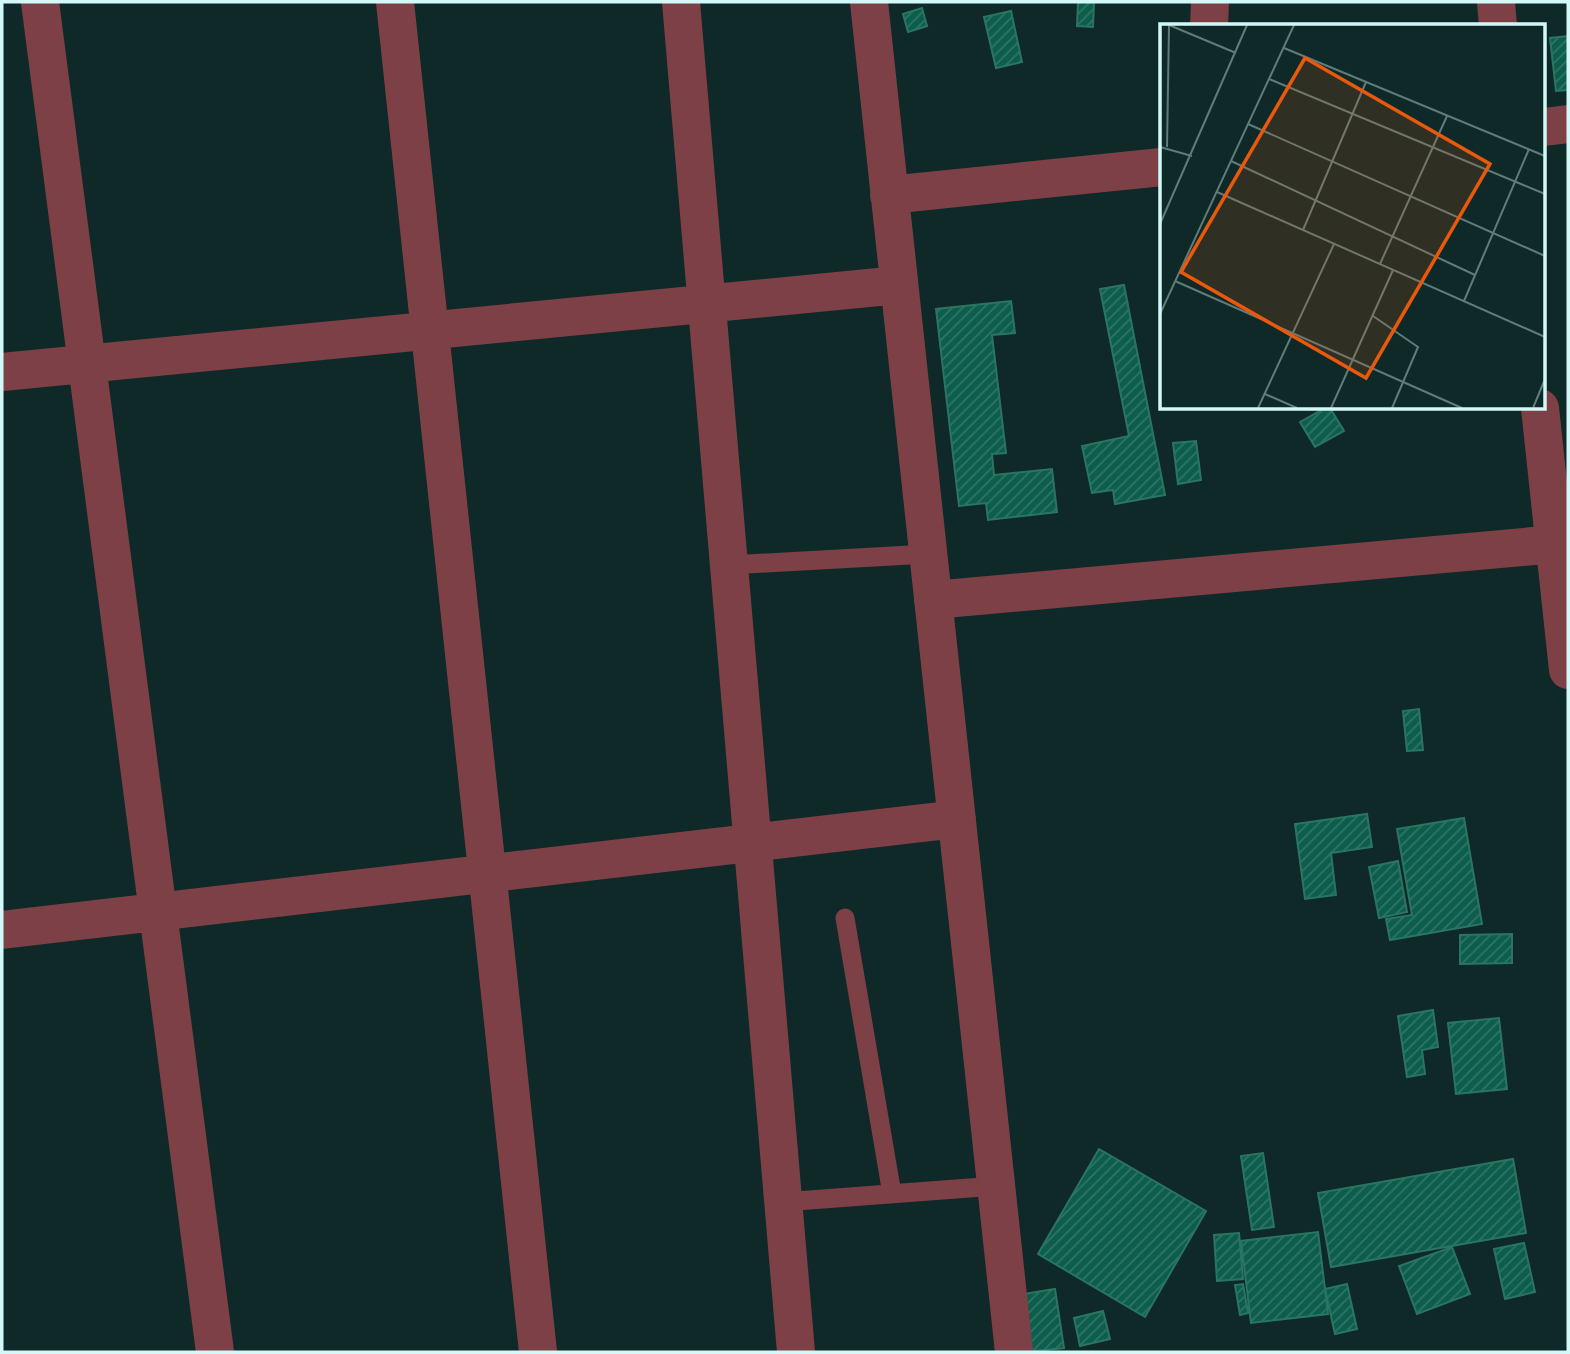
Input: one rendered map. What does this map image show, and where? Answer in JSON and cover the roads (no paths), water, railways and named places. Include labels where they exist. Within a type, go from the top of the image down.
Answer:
[{"type":"street","points":[[40,2],[215,1352]]},
{"type":"street","points":[[395,2],[538,1352]]},
{"type":"street","points":[[681,2],[796,1352]]},
{"type":"street","points":[[869,2],[1014,1352]]},
{"type":"street","points":[[1209,24],[1210,2]]},
{"type":"street","points":[[1496,2],[1498,24]]},
{"type":"street","points":[[1546,127],[1568,124]]},
{"type":"street","points":[[889,195],[1160,167]]},
{"type":"street","points":[[2,372],[899,285]]},
{"type":"street","points":[[1540,410],[1561,543],[1568,670]]},
{"type":"street","points":[[933,600],[1561,543]]},
{"type":"street","points":[[2,930],[957,819]]},
{"type":"lane","points":[[729,565],[928,554]]},
{"type":"lane","points":[[845,918],[892,1194]]},
{"type":"lane","points":[[783,1202],[996,1186]]}]
